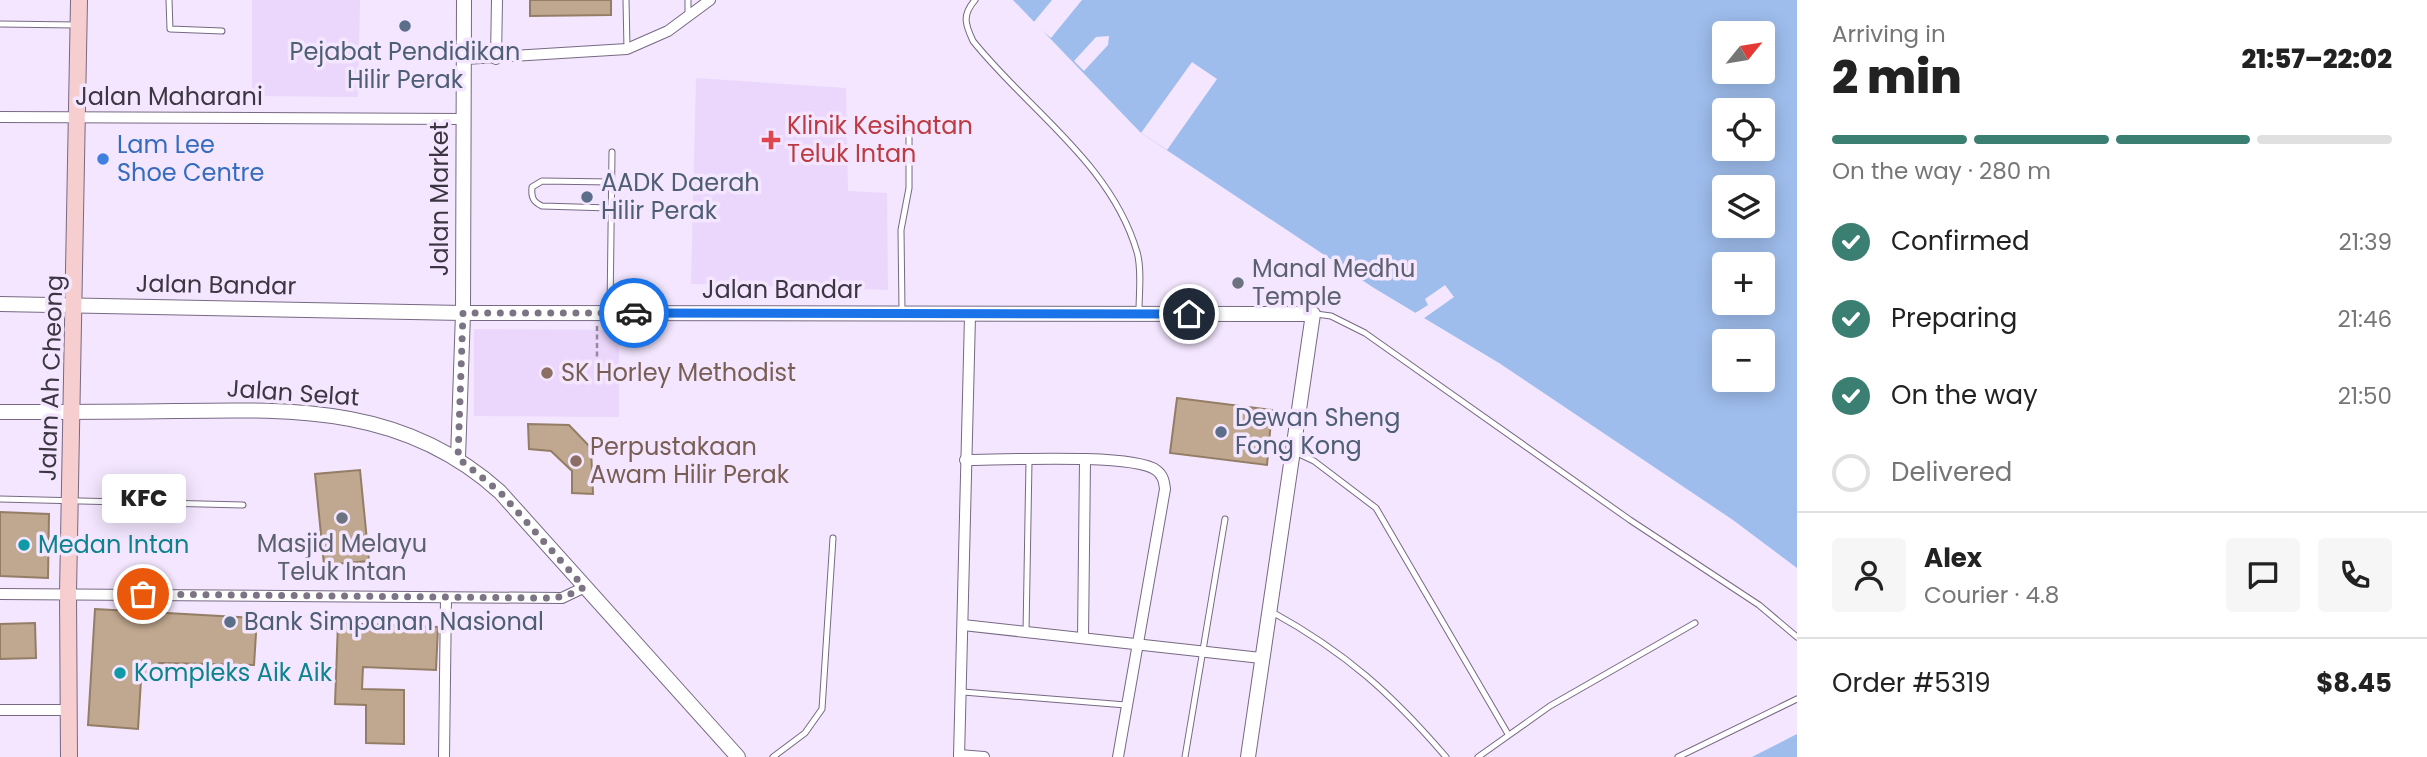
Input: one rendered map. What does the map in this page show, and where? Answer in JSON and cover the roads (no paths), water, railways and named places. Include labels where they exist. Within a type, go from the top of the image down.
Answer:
[{"type":"main road","name":"Jalan Ah Cheong","points":[[69,757],[68,593],[76,304],[79,0]]},
{"type":"street","name":"Jalan Market","points":[[458,458],[463,313],[464,0]]},
{"type":"street","points":[[496,0],[496,59]]},
{"type":"street","points":[[465,59],[627,49],[668,31],[710,0]]},
{"type":"street","name":"Jalan Maharani","points":[[0,117],[463,120]]},
{"type":"street","name":"Jalan Bandar","points":[[0,304],[463,313],[970,316],[1313,314]]},
{"type":"street","points":[[1248,757],[1261,658],[1295,452],[1313,314]]},
{"type":"street","points":[[970,316],[965,460],[963,692],[959,756],[984,757]]},
{"type":"street","name":"Jalan Selat","points":[[0,412],[266,409],[333,414],[414,436],[458,458],[500,492],[738,757]]},
{"type":"street","points":[[965,460],[1085,461],[1141,465],[1155,469],[1163,478],[1165,489],[1118,757]]},
{"type":"street","points":[[1083,638],[1085,461]]},
{"type":"street","points":[[0,594],[562,598],[584,587]]},
{"type":"street","points":[[444,757],[446,598]]},
{"type":"street","points":[[962,625],[1261,658]]},
{"type":"street","points":[[0,710],[69,710]]},
{"type":"lane","points":[[169,0],[170,29],[222,31]]},
{"type":"lane","points":[[626,0],[627,49]]},
{"type":"lane","points":[[688,0],[688,17]]},
{"type":"lane","points":[[975,0],[967,9],[965,22],[973,41],[1093,169],[1121,214],[1138,255],[1139,314]]},
{"type":"lane","points":[[0,24],[79,25]]},
{"type":"lane","points":[[902,314],[901,230],[909,188],[909,132]]},
{"type":"lane","points":[[604,312],[612,152]]},
{"type":"lane","points":[[611,182],[542,181],[532,187],[531,193],[537,204],[542,206],[611,208]]},
{"type":"lane","points":[[1313,314],[1331,316],[1365,333],[1630,520],[1759,605],[1797,637]]},
{"type":"lane","points":[[1295,452],[1314,461],[1376,508],[1508,734]]},
{"type":"lane","points":[[1026,632],[1029,461]]},
{"type":"lane","points":[[0,499],[243,505]]},
{"type":"lane","points":[[1185,757],[1225,519]]},
{"type":"lane","points":[[773,757],[805,733],[822,709],[833,538]]},
{"type":"lane","points":[[1269,611],[1320,638],[1385,690],[1447,757]]},
{"type":"lane","points":[[1478,757],[1550,706],[1695,622]]},
{"type":"lane","points":[[963,692],[1126,705]]},
{"type":"lane","points":[[1678,757],[1797,699]]},
{"type":"water","points":[[1013,0],[1797,0],[1797,568],[1733,520],[1499,363],[1374,288],[1141,133]]},
{"type":"water","points":[[1797,734],[1797,757],[1752,757]]},
{"type":"place","name":"Pejabat Pendidikan Hilir Perak","points":[[405,26]]},
{"type":"place","name":"Klinik Kesihatan Teluk Intan","points":[[771,140]]},
{"type":"place","name":"Lam Lee Shoe Centre","points":[[103,159]]},
{"type":"place","name":"AADK Daerah Hilir Perak","points":[[587,197]]},
{"type":"place","name":"Manal Medhu Temple","points":[[1238,283]]},
{"type":"place","name":"SK Horley Methodist","points":[[547,373]]},
{"type":"place","name":"Dewan Sheng Fong Kong","points":[[1221,432]]},
{"type":"place","name":"Perpustakaan Awam Hilir Perak","points":[[576,461]]},
{"type":"place","name":"Masjid Melayu Teluk Intan","points":[[342,518]]},
{"type":"place","name":"Medan Intan","points":[[24,545]]},
{"type":"place","name":"KFC","points":[[143,594]]},
{"type":"place","name":"Bank Simpanan Nasional","points":[[230,622]]},
{"type":"place","name":"Kompleks Aik Aik","points":[[120,673]]}]
